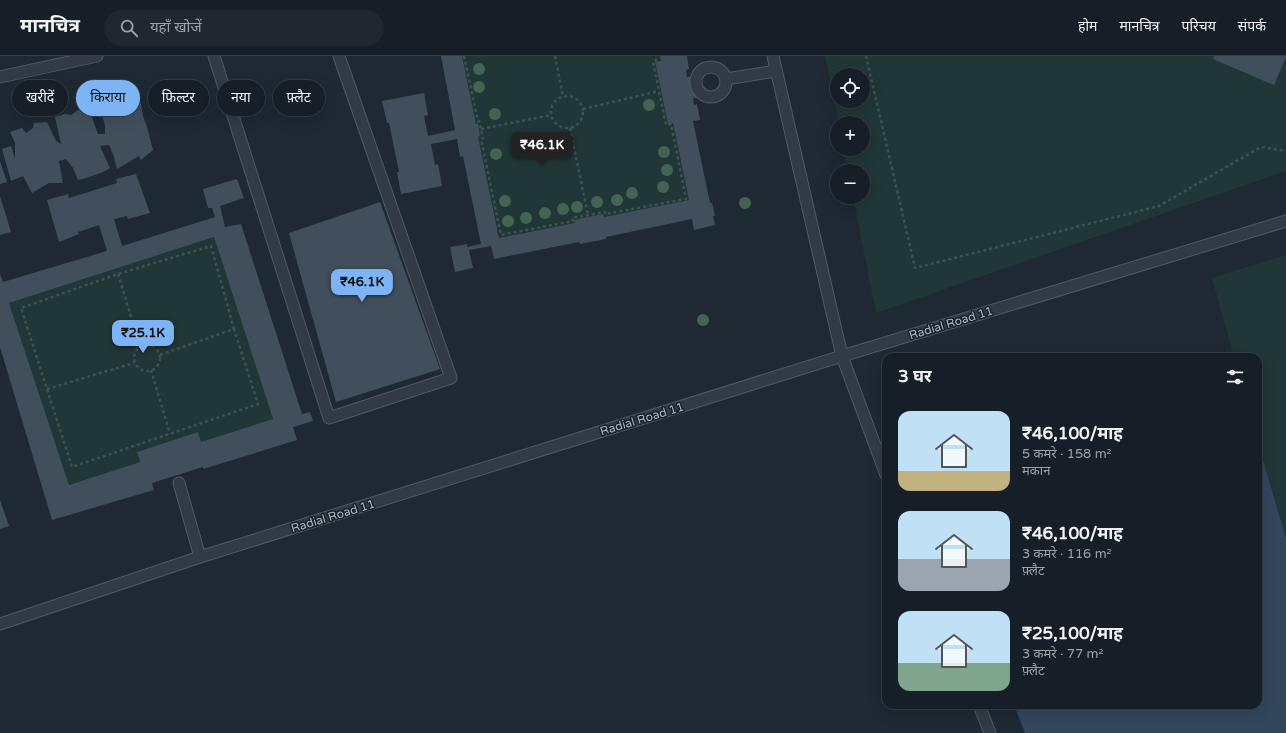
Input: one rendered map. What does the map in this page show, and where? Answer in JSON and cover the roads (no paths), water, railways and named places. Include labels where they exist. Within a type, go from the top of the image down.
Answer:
[{"type":"lane","points":[[0,77],[97,56]]},
{"type":"lane","points":[[214,56],[328,418],[451,378],[339,56]]},
{"type":"lane","points":[[773,56],[842,356],[882,464]]},
{"type":"lane","points":[[726,79],[776,71]]},
{"type":"lane","name":"Radial Road 11","points":[[0,624],[200,557],[842,356],[1286,221]]},
{"type":"lane","points":[[179,483],[200,557]]},
{"type":"lane","points":[[981,709],[990,733]]},
{"type":"water","points":[[1262,457],[1286,538],[1286,733],[1025,733],[1016,709],[1262,709]]}]
